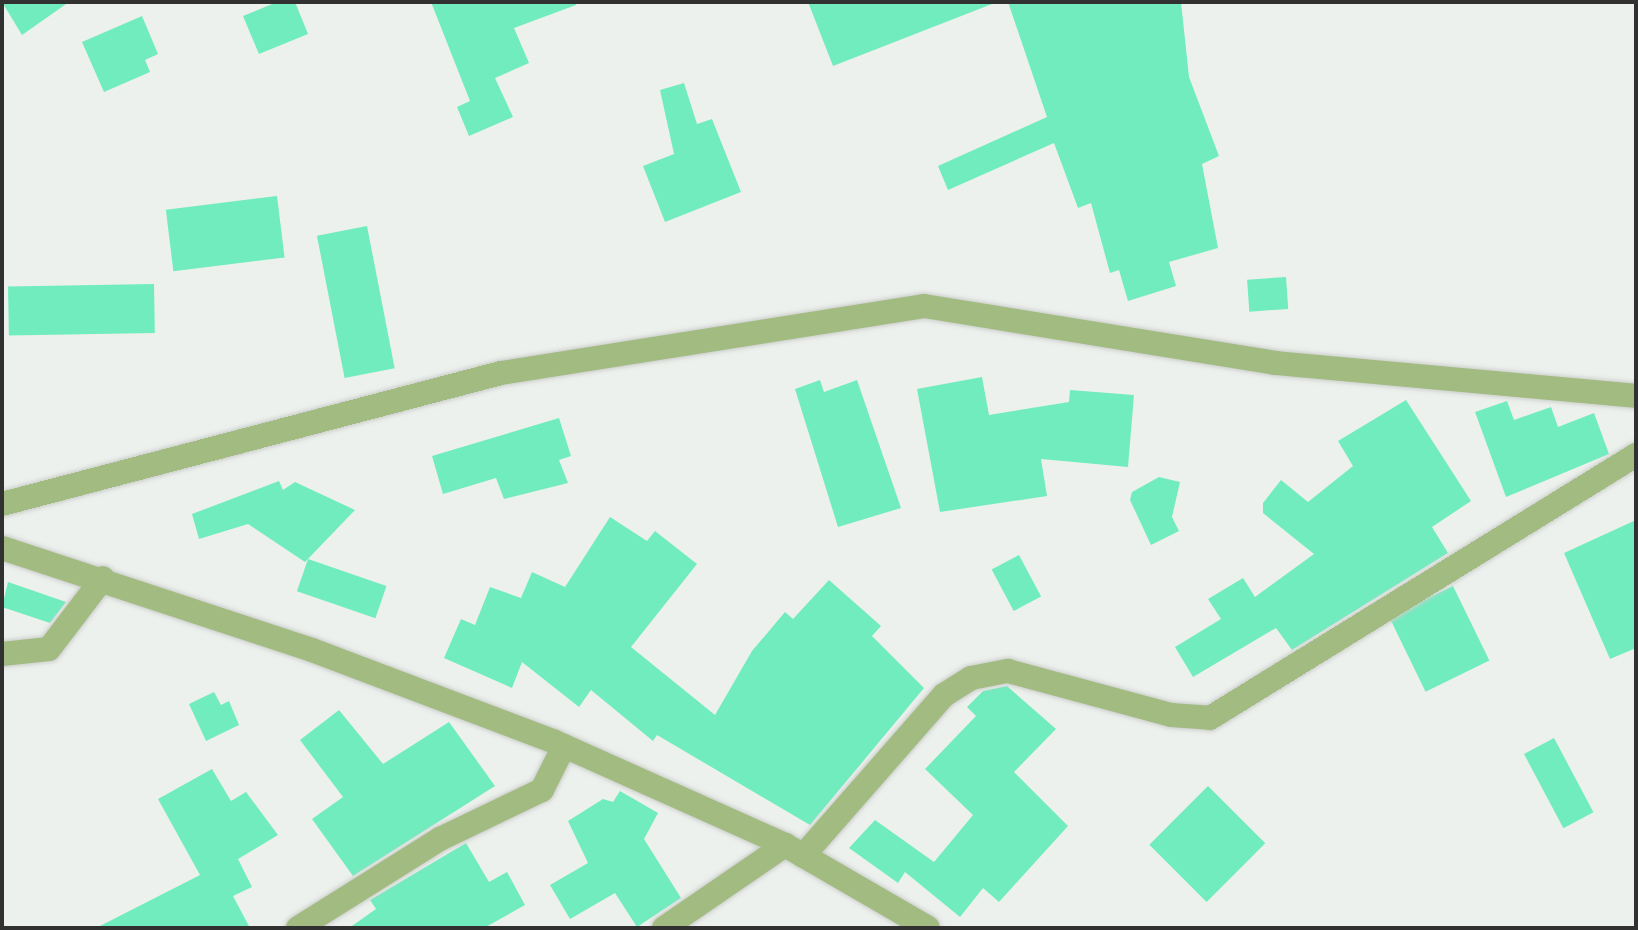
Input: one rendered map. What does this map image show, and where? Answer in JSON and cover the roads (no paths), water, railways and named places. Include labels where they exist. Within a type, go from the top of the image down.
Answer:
[{"type":"street","points":[[2,504],[501,373],[924,306],[1275,363],[1636,396]]},
{"type":"street","points":[[664,928],[794,850],[944,695],[971,678],[1008,671],[1171,715],[1210,718],[1636,455]]},
{"type":"street","points":[[2,548],[103,578],[564,746],[794,850],[928,928]]},
{"type":"street","points":[[2,654],[49,649],[103,578]]},
{"type":"street","points":[[298,928],[440,839],[542,790],[564,746]]}]
